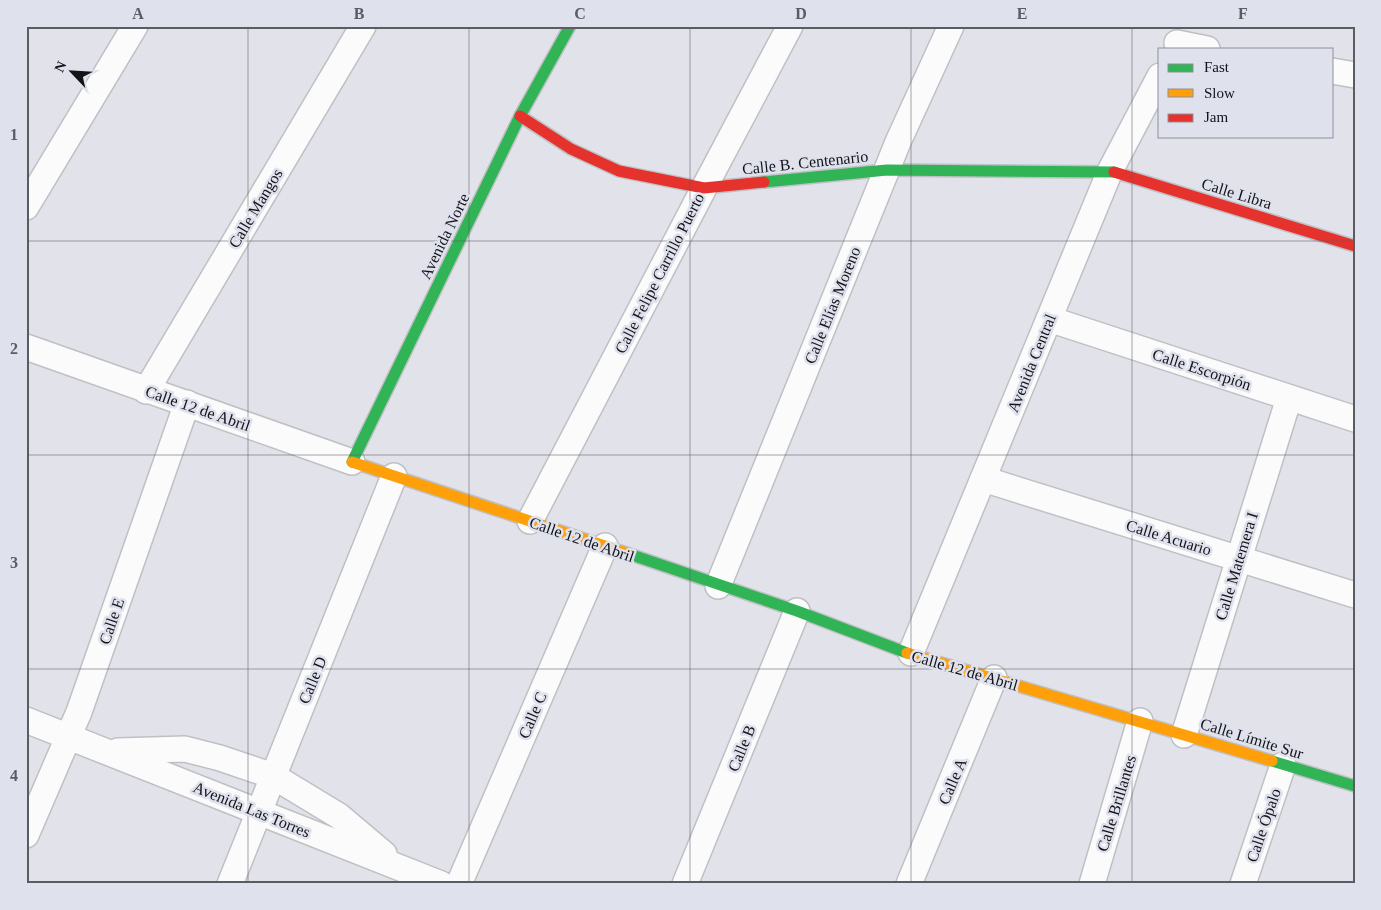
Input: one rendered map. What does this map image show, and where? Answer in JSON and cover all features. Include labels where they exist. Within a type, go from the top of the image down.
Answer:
[{"type":"street","points":[[26,207],[135,26]]},
{"type":"street","name":"Calle Mangos","points":[[146,391],[363,26]]},
{"type":"street","name":"Calle Felipe Carrillo Puerto","points":[[530,521],[790,26]]},
{"type":"street","name":"Calle Elías Moreno","points":[[718,586],[898,142],[951,26]]},
{"type":"street","points":[[553,30],[567,31]]},
{"type":"street","name":"Avenida Norte","points":[[352,462],[520,116],[567,31]]},
{"type":"street","points":[[1179,39],[1204,48]]},
{"type":"street","points":[[1334,71],[1355,75]]},
{"type":"street","name":"Avenida Central","points":[[910,654],[1110,171],[1158,80]]},
{"type":"street","name":"Calle B. Centenario","points":[[520,116],[571,149],[619,171],[704,188],[887,170],[1110,171]]},
{"type":"street","name":"Calle Libra","points":[[1110,171],[1355,246]]},
{"type":"street","name":"Calle Escorpión","points":[[1049,319],[1355,419]]},
{"type":"street","name":"Calle 12 de Abril","points":[[26,347],[146,391],[187,403],[352,462],[797,611],[910,654],[1140,721]]},
{"type":"street","name":"Calle Matemera I","points":[[1184,735],[1289,398]]},
{"type":"street","name":"Calle E","points":[[26,835],[82,703],[187,403]]},
{"type":"street","name":"Calle D","points":[[230,884],[394,476]]},
{"type":"street","name":"Calle Acuario","points":[[983,479],[1355,594]]},
{"type":"street","name":"Calle C","points":[[459,884],[605,546]]},
{"type":"street","name":"Calle B","points":[[685,884],[797,611]]},
{"type":"street","name":"Calle A","points":[[909,884],[994,678]]},
{"type":"street","name":"Avenida Las Torres","points":[[26,720],[442,884]]},
{"type":"street","name":"Calle Límite Sur","points":[[1140,721],[1355,786]]},
{"type":"street","name":"Calle Brillantes","points":[[1092,884],[1140,721]]},
{"type":"street","name":"Avenida Las Torres","points":[[105,751],[185,750],[220,758],[273,776],[339,816],[398,867]]},
{"type":"street","name":"Calle Ópalo","points":[[1243,884],[1283,765]]},
{"type":"traffic: fast","points":[[352,462],[520,116],[570,26]]},
{"type":"traffic: fast","points":[[764,182],[887,170],[1114,172]]},
{"type":"traffic: fast","points":[[629,554],[797,611],[907,653]]},
{"type":"traffic: fast","points":[[1272,761],[1355,786]]},
{"type":"traffic: slow","points":[[352,462],[629,554]]},
{"type":"traffic: slow","points":[[907,653],[1272,761]]},
{"type":"traffic: jam","points":[[520,116],[571,149],[619,171],[704,188],[764,182]]},
{"type":"traffic: jam","points":[[1114,172],[1355,246]]}]
